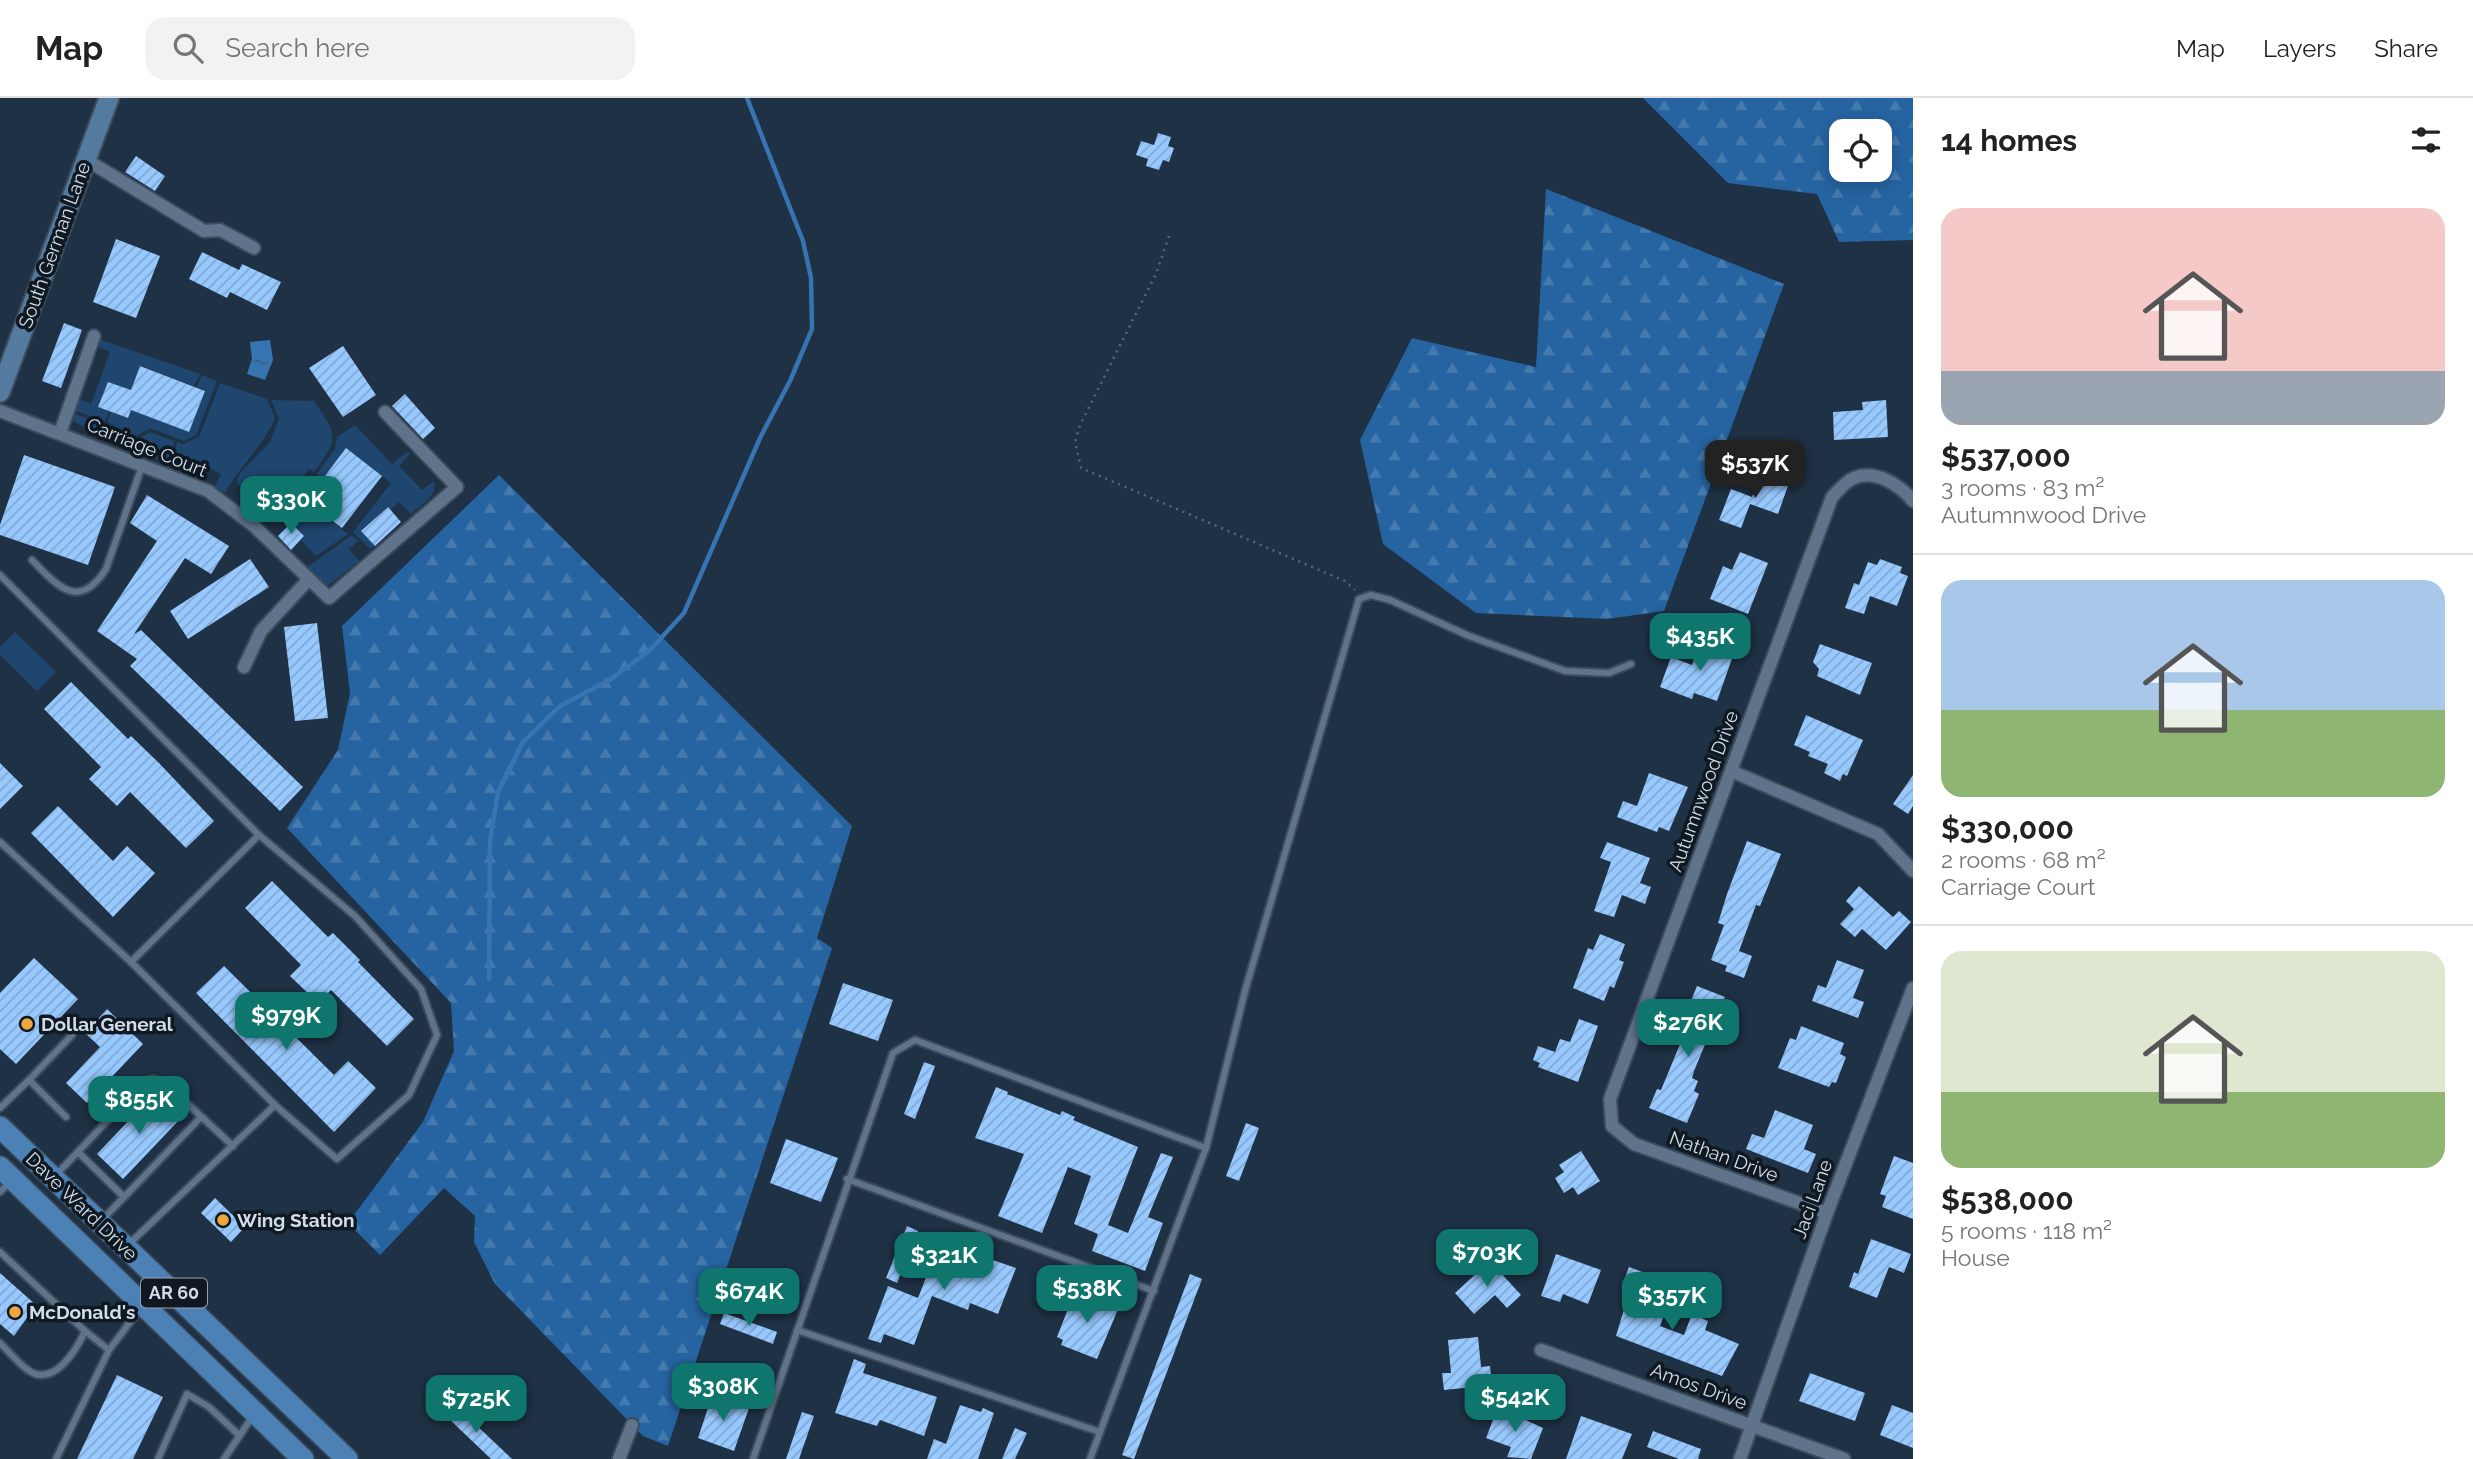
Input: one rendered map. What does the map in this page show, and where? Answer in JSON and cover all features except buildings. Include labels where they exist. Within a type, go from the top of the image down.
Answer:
[{"type":"main road","name":"Dave Ward Drive","points":[[0,1127],[347,1459]]},
{"type":"main road","name":"Dave Ward Drive","points":[[4,1179],[144,1304],[303,1459]]},
{"type":"street","name":"South German Lane","points":[[0,392],[108,98]]},
{"type":"street","points":[[85,159],[204,231],[219,230],[254,248]]},
{"type":"street","points":[[60,433],[94,336]]},
{"type":"street","name":"Carriage Court","points":[[0,411],[208,491],[254,526],[329,598],[457,486],[386,412]]},
{"type":"street","name":"Autumnwood Drive","points":[[1612,1126],[1610,1099],[1832,497],[1853,478],[1875,475],[1904,490],[1913,501]]},
{"type":"street","points":[[244,667],[261,631],[309,579]]},
{"type":"street","points":[[1731,771],[1878,834],[1913,871]]},
{"type":"street","name":"Jaci Lane","points":[[1740,1459],[1827,1213],[1913,988]]},
{"type":"street","name":"Nathan Drive","points":[[1612,1126],[1634,1144],[1827,1213]]},
{"type":"street","name":"Amos Drive","points":[[1541,1350],[1844,1459]]},
{"type":"street","points":[[619,1459],[632,1425]]},
{"type":"lane","points":[[32,560],[54,584],[71,593],[83,592],[97,582],[106,569],[142,466]]},
{"type":"lane","points":[[0,575],[259,835],[355,916],[421,989],[437,1035],[409,1095],[337,1159],[275,1105],[131,962],[0,842]]},
{"type":"lane","points":[[1090,1459],[1206,1148],[1260,937],[1326,720],[1356,603],[1363,596],[1391,600],[1469,636],[1565,671],[1609,673],[1631,664]]},
{"type":"lane","points":[[131,962],[259,835]]},
{"type":"lane","points":[[0,1108],[72,1035]]},
{"type":"lane","points":[[753,1459],[847,1179],[893,1053],[915,1040],[1206,1148]]},
{"type":"lane","points":[[53,1178],[145,1081],[153,1079],[164,1082],[233,1146]]},
{"type":"lane","points":[[29,1080],[66,1117]]},
{"type":"lane","points":[[125,1247],[275,1105]]},
{"type":"lane","points":[[100,1223],[201,1117]]},
{"type":"lane","points":[[78,1152],[124,1197]]},
{"type":"lane","points":[[847,1179],[1154,1291]]},
{"type":"lane","points":[[0,1252],[109,1350]]},
{"type":"lane","points":[[56,1459],[109,1350],[144,1304]]},
{"type":"lane","points":[[797,1330],[1100,1432]]},
{"type":"lane","points":[[0,1343],[30,1371],[42,1375],[58,1369],[69,1358],[85,1331]]},
{"type":"lane","points":[[158,1459],[187,1394],[209,1407],[239,1436]]},
{"type":"lane","points":[[227,1458],[255,1412]]},
{"type":"path","points":[[1169,236],[1156,274],[1080,425],[1075,442],[1081,468],[1345,581],[1363,596]]},
{"type":"shaded area","points":[[99,339],[200,374],[194,386],[140,366],[131,390],[108,382],[99,407],[109,411],[105,422],[74,410],[78,399],[91,404],[110,352],[97,346]]},
{"type":"shaded area","points":[[202,375],[217,381],[196,435],[184,441],[150,428],[135,437],[107,422],[111,412],[127,418],[131,410],[189,432],[205,391],[197,387]]},
{"type":"shaded area","points":[[220,383],[267,399],[275,418],[225,493],[214,487],[221,474],[182,454],[173,465],[177,442],[183,444],[199,437]]},
{"type":"shaded area","points":[[271,400],[314,401],[328,422],[332,437],[328,451],[314,472],[309,469],[276,513],[236,483],[240,473],[270,442],[279,419]]},
{"type":"shaded area","points":[[73,413],[122,432],[124,437],[135,441],[150,432],[174,441],[170,465],[74,422]]},
{"type":"shaded area","points":[[355,425],[392,464],[407,452],[410,454],[399,466],[422,490],[434,481],[435,486],[431,496],[411,514],[399,502],[390,510],[387,507],[362,531],[375,546],[370,549],[353,532],[391,483],[346,449],[322,479],[317,474],[335,449],[337,437]]},
{"type":"shaded area","points":[[310,475],[320,482],[306,501],[348,534],[316,556],[301,540],[304,536],[279,516]]},
{"type":"shaded area","points":[[352,535],[358,541],[349,549],[359,561],[326,587],[306,568]]},
{"type":"shaded area","points":[[15,632],[56,672],[37,691],[0,655],[0,647]]},
{"type":"green space","points":[[1643,98],[1913,98],[1913,240],[1839,242],[1817,194],[1728,183]]},
{"type":"green space","points":[[1546,189],[1784,284],[1664,611],[1607,619],[1476,613],[1383,544],[1360,440],[1412,338],[1536,367]]},
{"type":"green space","points":[[499,475],[852,826],[817,938],[832,948],[668,1446],[643,1436],[495,1284],[474,1242],[475,1216],[444,1188],[380,1255],[348,1223],[423,1122],[454,1051],[451,1003],[287,828],[338,750],[350,693],[342,626]]},
{"type":"water","points":[[270,340],[273,360],[265,380],[247,374],[252,359],[250,342]]},
{"type":"waterway","points":[[489,979],[490,841],[498,792],[523,742],[560,706],[611,679],[650,650],[684,613],[760,438],[790,381],[812,329],[811,278],[803,241],[747,98]]},
{"type":"place","name":"Dollar General","points":[[27,1024]]},
{"type":"place","name":"Wing Station","points":[[223,1220]]},
{"type":"place","name":"McDonald's","points":[[15,1312]]}]
